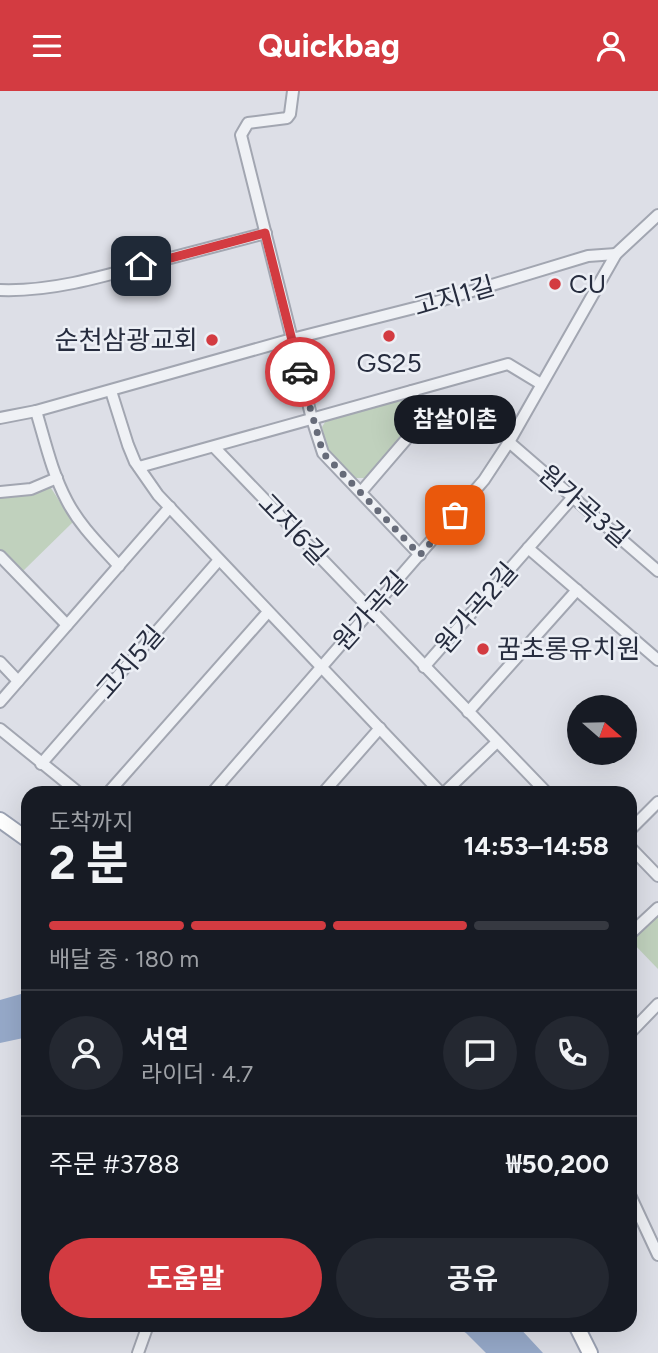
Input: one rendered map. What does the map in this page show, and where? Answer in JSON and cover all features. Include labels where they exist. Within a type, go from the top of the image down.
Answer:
[{"type":"main road","points":[[0,820],[21,835]]},
{"type":"main road","points":[[580,1332],[590,1353]]},
{"type":"street","points":[[293,91],[287,118],[248,124],[241,135],[312,419],[323,453],[420,555]]},
{"type":"street","name":"원가곡길","points":[[218,786],[484,480],[509,442],[616,254],[658,215]]},
{"type":"street","points":[[0,290],[60,285],[124,271],[265,233]]},
{"type":"street","name":"고지1길","points":[[0,418],[36,411],[292,339],[426,305],[588,256],[616,254]]},
{"type":"street","points":[[139,467],[508,365],[541,384]]},
{"type":"street","points":[[111,391],[128,445],[139,467],[170,507],[436,786]]},
{"type":"street","points":[[361,492],[422,421],[412,391]]},
{"type":"street","points":[[36,411],[66,500],[78,519],[119,566]]},
{"type":"street","name":"원가곡3길","points":[[509,442],[658,571]]},
{"type":"street","name":"고지6길","points":[[215,448],[370,610]]},
{"type":"street","points":[[0,492],[30,489],[57,478]]},
{"type":"street","name":"원가곡2길","points":[[424,667],[573,497]]},
{"type":"street","points":[[0,702],[170,507]]},
{"type":"street","name":"원가곡2길","points":[[528,548],[658,660]]},
{"type":"street","points":[[0,556],[67,625]]},
{"type":"street","name":"고지5길","points":[[41,764],[219,560]]},
{"type":"street","points":[[468,712],[577,590]]},
{"type":"street","name":"원가곡2길","points":[[370,610],[540,786]]},
{"type":"street","points":[[114,786],[268,612]]},
{"type":"street","points":[[0,662],[19,681]]},
{"type":"street","points":[[329,786],[380,728]]},
{"type":"street","points":[[0,729],[70,786]]},
{"type":"street","points":[[451,786],[498,742]]},
{"type":"street","points":[[637,823],[658,802]]},
{"type":"street","points":[[637,855],[658,876]]},
{"type":"street","points":[[637,928],[658,908]]},
{"type":"street","points":[[637,1026],[658,1004]]},
{"type":"street","points":[[637,1210],[658,1255]]},
{"type":"street","points":[[138,1353],[146,1332]]},
{"type":"green space","points":[[410,397],[416,415],[415,422],[366,478],[356,478],[328,450],[322,427],[327,419]]},
{"type":"green space","points":[[49,485],[73,522],[22,572],[0,551],[0,495]]},
{"type":"green space","points":[[658,914],[658,969],[637,947],[637,935]]},
{"type":"water","points":[[21,994],[21,1038],[0,1043],[0,1000]]},
{"type":"water","points":[[524,1332],[543,1353],[486,1353],[466,1333]]},
{"type":"way so far","points":[[300,372],[323,453],[420,555],[455,515]]},
{"type":"place","name":"CU","points":[[555,284]]},
{"type":"place","name":"GS25","points":[[389,336]]},
{"type":"place","name":"순천삼광교회","points":[[212,340]]},
{"type":"place","name":"참살이촌","points":[[455,515]]},
{"type":"place","name":"꿈초롱유치원","points":[[483,649]]},
{"type":"route","points":[[141,266],[265,233],[300,372]]}]
